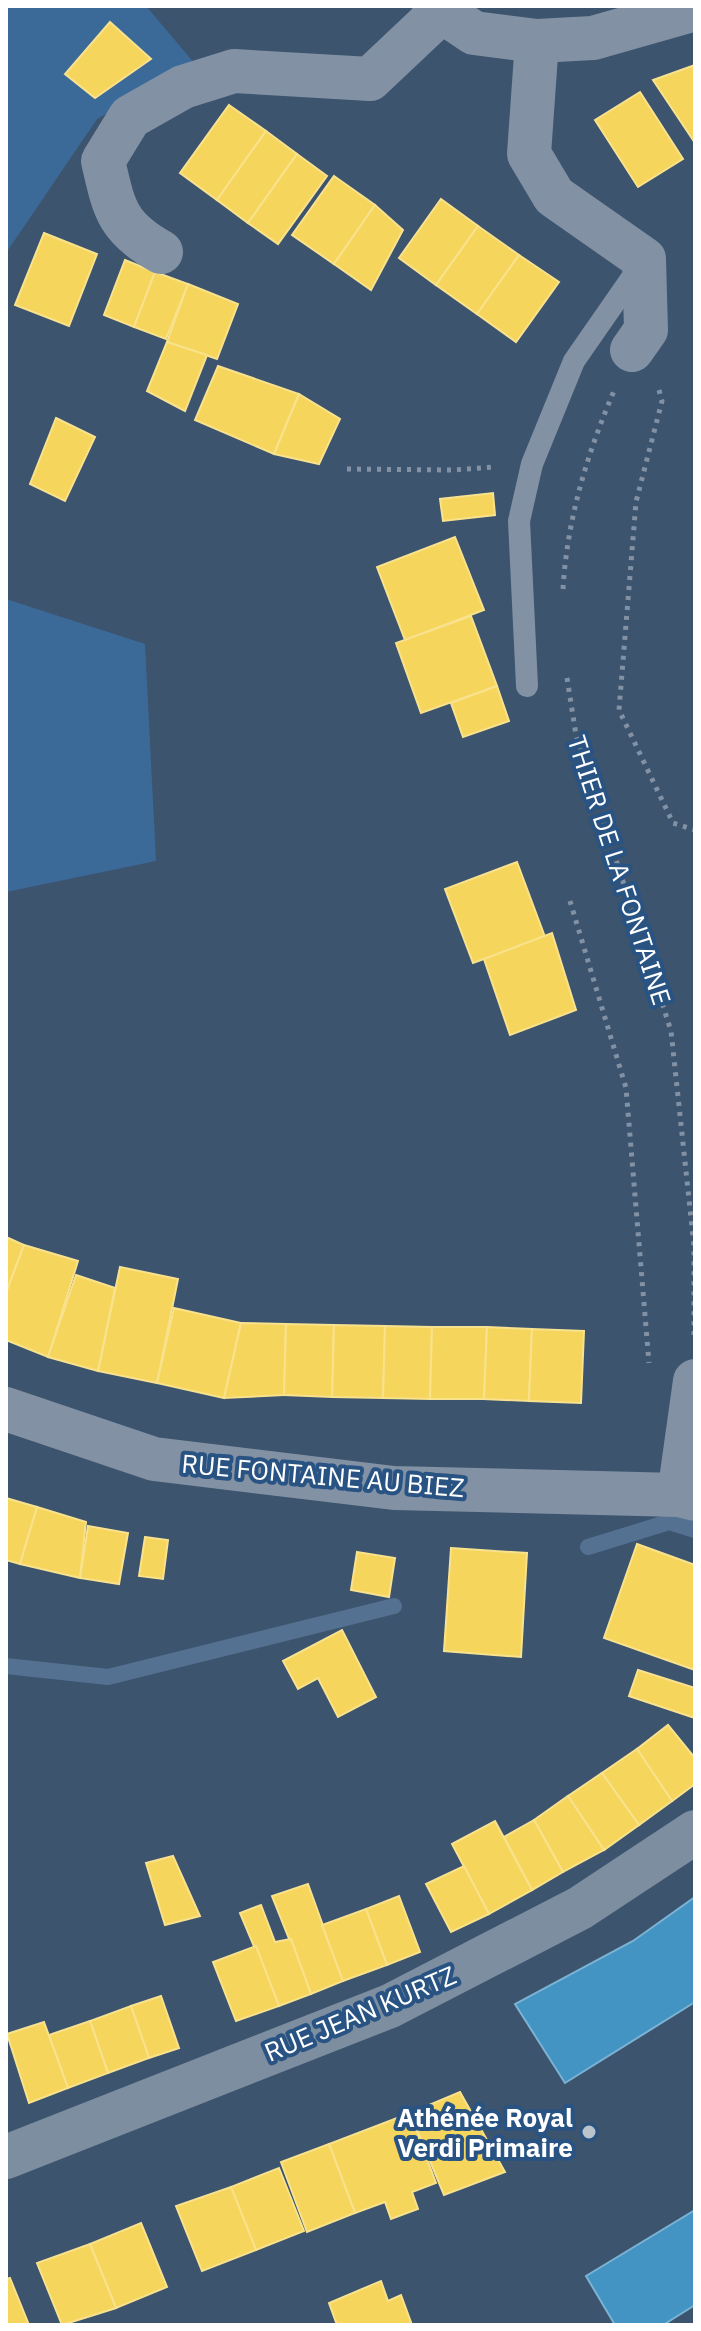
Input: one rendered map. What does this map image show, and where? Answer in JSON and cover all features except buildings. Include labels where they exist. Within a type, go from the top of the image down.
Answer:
[{"type":"main road","name":"RUE JEAN KURTZ","points":[[6,2157],[390,2006],[580,1908],[695,1832]]},
{"type":"street","points":[[161,252],[138,239],[115,215],[103,161],[130,117],[183,87],[234,71],[370,79],[438,9],[474,33],[537,41],[593,38],[695,9]]},
{"type":"street","points":[[537,41],[529,154],[554,196],[644,259],[639,340]]},
{"type":"street","points":[[687,1497],[695,1381]]},
{"type":"street","name":"RUE FONTAINE AU BIEZ","points":[[6,1409],[154,1459],[394,1488],[687,1497]]},
{"type":"lane","points":[[527,686],[519,521],[532,464],[574,361],[644,259]]},
{"type":"path","points":[[562,599],[566,538],[596,431],[639,340]]},
{"type":"path","points":[[639,340],[662,401],[636,502],[619,710],[673,823],[695,830]]},
{"type":"path","points":[[347,469],[452,470],[532,464]]},
{"type":"path","name":"THIER DE LA FONTAINE","points":[[567,675],[576,735],[671,1031],[694,1246],[695,1381]]},
{"type":"path","points":[[570,901],[626,1088],[648,1374]]},
{"type":"shaded area","points":[[6,6],[146,6],[195,64],[97,119],[6,253]]},
{"type":"shaded area","points":[[6,599],[145,644],[156,861],[6,892]]},
{"type":"waterway","points":[[588,1547],[669,1522],[695,1530]]},
{"type":"waterway","points":[[6,1666],[108,1677],[394,1606]]},
{"type":"place","name":"Athénée Royal Verdi Primaire","points":[[589,2132]]}]
